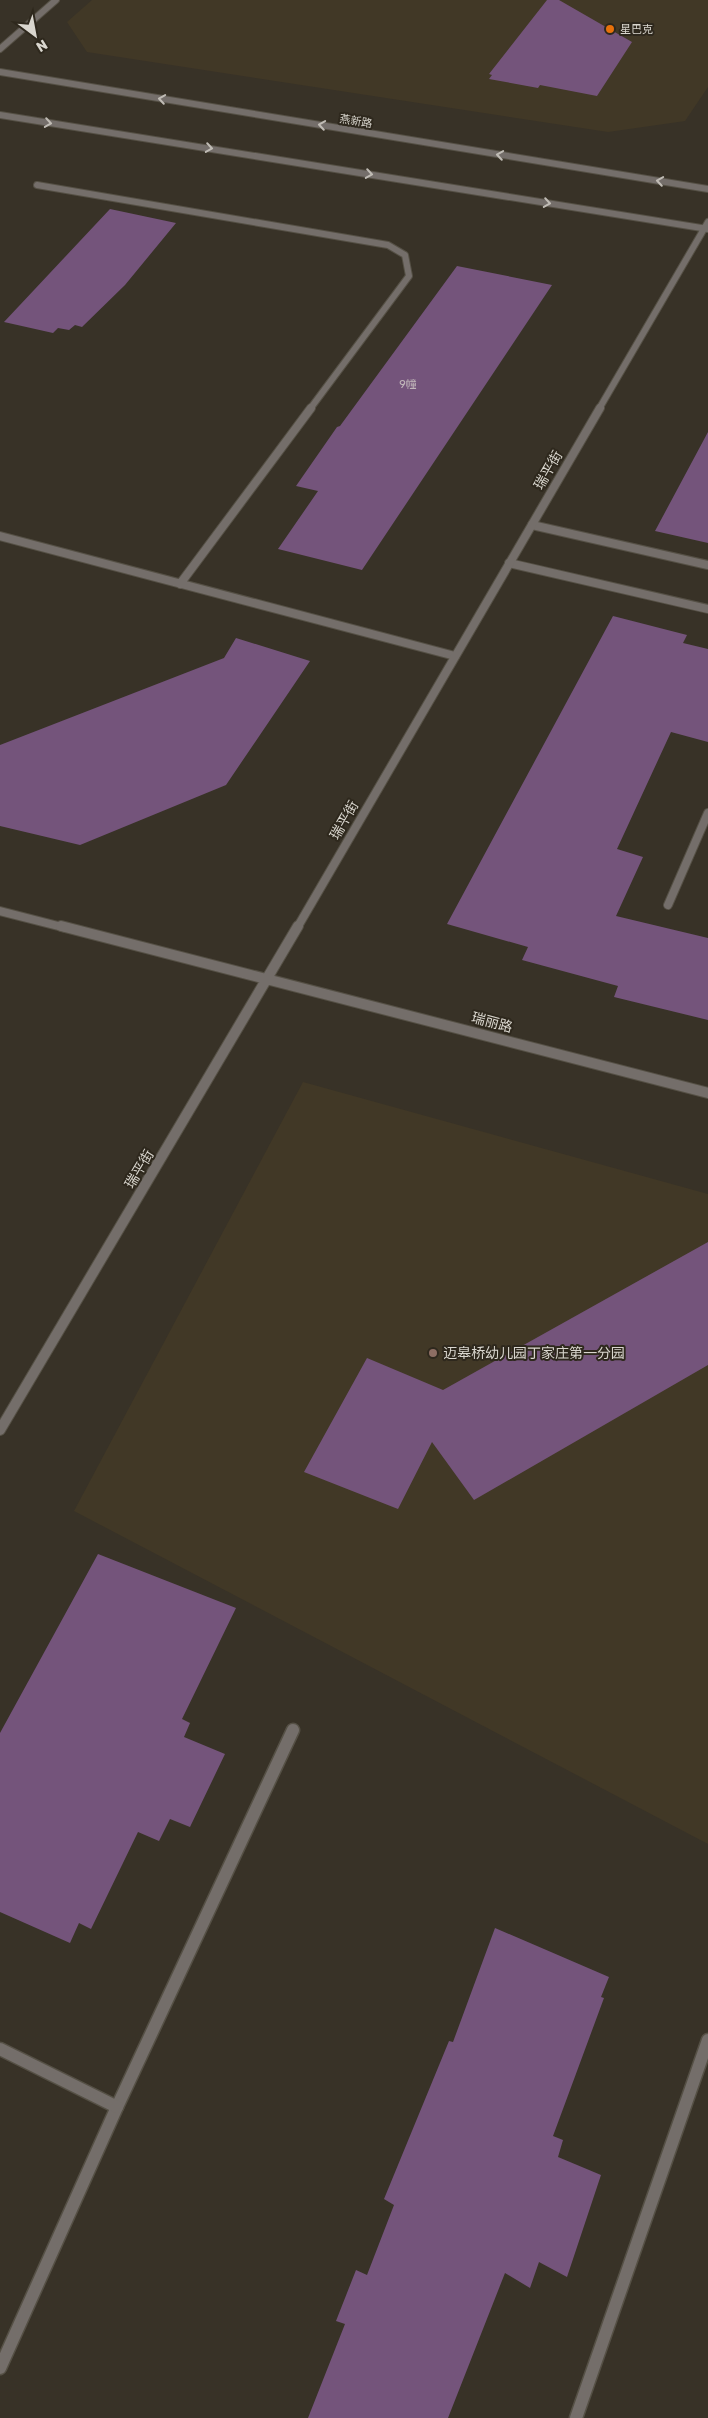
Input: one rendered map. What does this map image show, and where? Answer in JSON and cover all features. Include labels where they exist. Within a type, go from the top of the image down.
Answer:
[{"type":"street","points":[[0,49],[56,0]]},
{"type":"street","name":"燕新路","points":[[0,72],[708,189]]},
{"type":"street","points":[[0,115],[707,227]]},
{"type":"street","points":[[37,185],[388,245],[405,255],[409,276],[180,584]]},
{"type":"street","name":"瑞平街","points":[[0,1430],[268,978],[707,227]]},
{"type":"street","points":[[532,525],[708,565]]},
{"type":"street","points":[[0,536],[455,656]]},
{"type":"street","points":[[509,563],[708,610]]},
{"type":"street","points":[[668,904],[708,813]]},
{"type":"street","name":"瑞丽路","points":[[0,911],[268,978],[708,1094]]},
{"type":"street","points":[[0,2368],[117,2107],[293,1730]]},
{"type":"street","points":[[576,2418],[708,2040]]},
{"type":"street","points":[[0,2050],[117,2107]]},
{"type":"shaded area","points":[[92,0],[708,0],[708,87],[685,121],[608,132],[87,52],[67,22]]},
{"type":"shaded area","name":"迈皋桥幼儿园丁家庄第一分园","points":[[303,1082],[708,1194],[708,1844],[74,1511]]},
{"type":"building","points":[[547,0],[559,0],[632,42],[597,96],[540,85],[538,88],[489,79],[492,75],[489,74]]},
{"type":"building","points":[[110,209],[176,223],[125,285],[82,327],[75,325],[69,330],[58,328],[53,333],[4,322]]},
{"type":"building","points":[[457,266],[552,285],[362,570],[278,549],[318,491],[296,486],[337,427],[340,426]]},
{"type":"building","points":[[708,432],[708,543],[655,531]]},
{"type":"building","points":[[613,616],[687,635],[683,643],[708,649],[708,742],[671,732],[617,849],[643,857],[616,916],[708,938],[708,1020],[614,997],[618,986],[522,960],[528,947],[447,924]]},
{"type":"building","points":[[236,638],[310,661],[226,785],[80,845],[0,826],[0,745],[224,658]]},
{"type":"building","points":[[708,1242],[708,1365],[474,1500],[432,1442],[398,1509],[304,1472],[367,1358],[443,1390]]},
{"type":"building","points":[[98,1554],[236,1608],[182,1719],[190,1723],[184,1737],[225,1754],[190,1827],[170,1819],[159,1841],[138,1832],[91,1929],[79,1923],[70,1943],[0,1912],[0,1733]]},
{"type":"building","points":[[495,1928],[609,1977],[601,1997],[604,1998],[553,2136],[563,2140],[558,2157],[601,2175],[567,2277],[539,2262],[530,2288],[505,2273],[448,2418],[308,2418],[345,2324],[336,2321],[356,2270],[367,2275],[394,2205],[384,2199],[449,2041],[453,2042]]},
{"type":"place","name":"星巴克","points":[[610,29]]},
{"type":"place","name":"迈皋桥幼儿园丁家庄第一分园","points":[[433,1353]]}]
